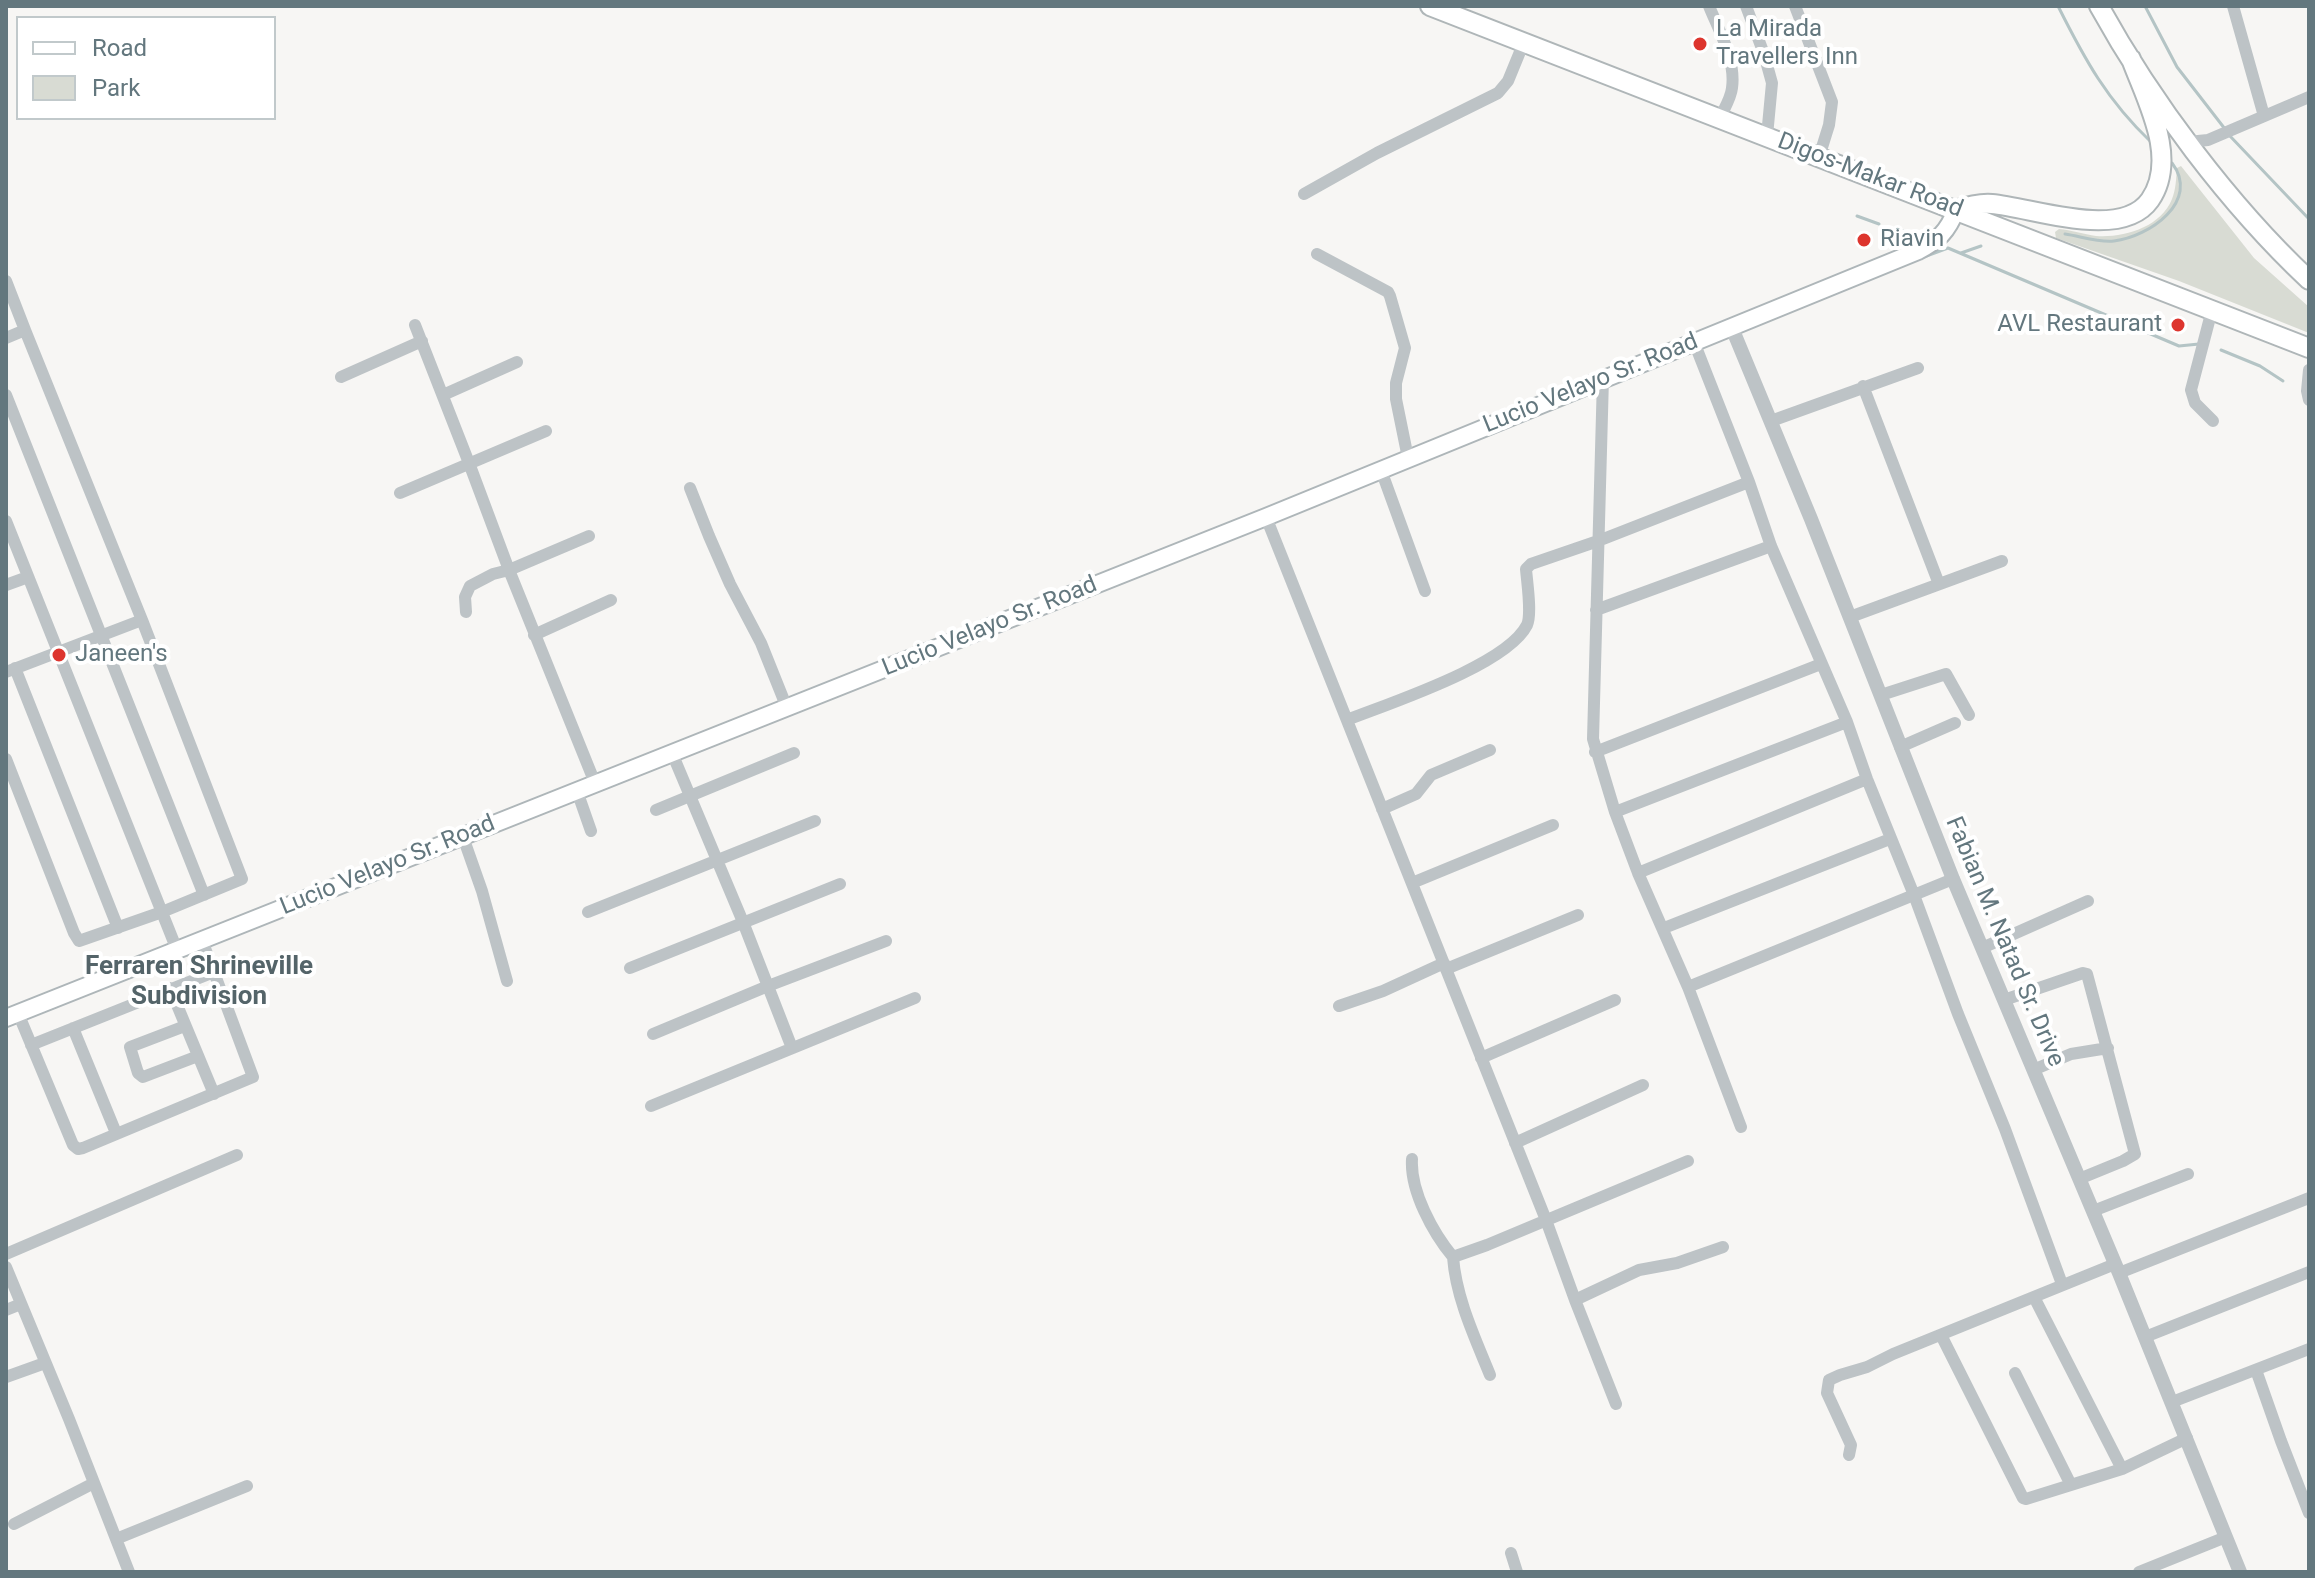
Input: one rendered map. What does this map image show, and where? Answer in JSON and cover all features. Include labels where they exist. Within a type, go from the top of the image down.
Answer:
[{"type":"main road","name":"Digos-Makar Road","points":[[1430,6],[2309,348]]},
{"type":"main road","points":[[2099,6],[2188,142],[2253,223],[2309,280]]},
{"type":"main road","points":[[1956,210],[1993,204],[2111,221],[2138,212],[2153,196],[2161,158],[2155,124],[2131,59]]},
{"type":"main road","name":"Lucio Velayo Sr. Road","points":[[12,1016],[1266,517],[1732,328],[1930,245],[1946,231],[1956,210]]},
{"type":"street","points":[[1709,6],[1732,72],[1731,93],[1720,118]]},
{"type":"street","points":[[1746,6],[1772,83],[1767,136]]},
{"type":"street","points":[[1795,6],[1832,102],[1819,157]]},
{"type":"street","points":[[2233,6],[2264,116]]},
{"type":"street","points":[[1304,194],[1377,153],[1498,93],[1508,81],[1524,42]]},
{"type":"street","points":[[2188,142],[2226,132],[2309,97]]},
{"type":"street","points":[[1317,254],[1388,292],[1390,296],[1405,348],[1396,383],[1396,399],[1408,458]]},
{"type":"street","points":[[6,281],[242,874],[240,880],[118,928],[82,940],[75,937],[6,759]]},
{"type":"street","points":[[2212,310],[2191,390],[2195,403],[2213,421]]},
{"type":"street","points":[[415,325],[534,635],[595,783]]},
{"type":"street","name":"Fabian M. Natad Sr. Drive","points":[[1732,328],[1953,879],[2240,1572]]},
{"type":"street","points":[[6,338],[25,330]]},
{"type":"street","points":[[341,377],[422,341]]},
{"type":"street","points":[[1694,342],[1771,546],[1847,722],[2062,1284]]},
{"type":"street","points":[[443,395],[517,362]]},
{"type":"street","points":[[1771,421],[1918,368]]},
{"type":"street","points":[[2309,370],[2309,400]]},
{"type":"street","points":[[1603,378],[1595,752],[1638,873],[1688,987],[1741,1127]]},
{"type":"street","points":[[1863,386],[1939,584]]},
{"type":"street","points":[[6,395],[204,895]]},
{"type":"street","points":[[400,493],[546,431]]},
{"type":"street","points":[[1381,470],[1425,591]]},
{"type":"street","points":[[1347,720],[1453,677],[1508,646],[1529,621],[1527,566],[1749,482]]},
{"type":"street","points":[[690,488],[730,584],[761,643],[787,708]]},
{"type":"street","points":[[1266,517],[1546,1220],[1616,1404]]},
{"type":"street","points":[[6,521],[177,950]]},
{"type":"street","points":[[466,612],[465,597],[470,586],[589,536]]},
{"type":"street","points":[[1596,610],[1771,546]]},
{"type":"street","points":[[1850,617],[2002,561]]},
{"type":"street","points":[[6,585],[28,577]]},
{"type":"street","points":[[534,635],[611,600]]},
{"type":"street","points":[[118,928],[11,670],[142,620]]},
{"type":"street","points":[[1595,752],[1821,664]]},
{"type":"street","points":[[1881,695],[1946,674],[1969,715]]},
{"type":"street","points":[[1615,812],[1847,722]]},
{"type":"street","points":[[1900,747],[1955,723]]},
{"type":"street","points":[[1382,809],[1416,794],[1431,775],[1490,750]]},
{"type":"street","points":[[672,753],[792,1048]]},
{"type":"street","points":[[656,810],[794,753]]},
{"type":"street","points":[[1638,873],[1867,779]]},
{"type":"street","points":[[577,791],[591,831]]},
{"type":"street","points":[[588,912],[815,821]]},
{"type":"street","points":[[1412,883],[1553,825]]},
{"type":"street","points":[[463,837],[507,981]]},
{"type":"street","points":[[1664,928],[1890,839]]},
{"type":"street","points":[[1688,987],[1953,879]]},
{"type":"street","points":[[630,968],[840,884]]},
{"type":"street","points":[[1982,948],[2088,901]]},
{"type":"street","points":[[1339,1006],[1578,915]]},
{"type":"street","points":[[12,1016],[31,1045],[75,1148],[83,1148],[253,1076],[202,940]]},
{"type":"street","points":[[653,1034],[886,941]]},
{"type":"street","points":[[31,1045],[214,972]]},
{"type":"street","points":[[2004,1000],[2085,973],[2135,1154],[2079,1179]]},
{"type":"street","points":[[170,988],[214,1094]]},
{"type":"street","points":[[651,1106],[915,998]]},
{"type":"street","points":[[1481,1058],[1615,1000]]},
{"type":"street","points":[[185,1026],[130,1047],[138,1073],[143,1077],[198,1056]]},
{"type":"street","points":[[73,1028],[116,1133]]},
{"type":"street","points":[[2033,1070],[2071,1054],[2108,1048]]},
{"type":"street","points":[[1515,1143],[1643,1085]]},
{"type":"street","points":[[6,1254],[237,1155]]},
{"type":"street","points":[[1412,1159],[1413,1176],[1432,1229],[1453,1257],[1462,1302],[1490,1375]]},
{"type":"street","points":[[1453,1257],[1688,1161]]},
{"type":"street","points":[[2093,1211],[2188,1174]]},
{"type":"street","points":[[1849,1455],[1851,1445],[1827,1393],[1829,1380],[1867,1367],[2062,1284],[2117,1269],[2309,1198]]},
{"type":"street","points":[[1575,1300],[1639,1270],[1677,1263],[1723,1247]]},
{"type":"street","points":[[6,1267],[129,1572]]},
{"type":"street","points":[[2145,1337],[2309,1272]]},
{"type":"street","points":[[2034,1297],[2122,1469]]},
{"type":"street","points":[[6,1310],[21,1304]]},
{"type":"street","points":[[1941,1335],[2023,1498],[2122,1469],[2187,1438]]},
{"type":"street","points":[[2172,1402],[2309,1349]]},
{"type":"street","points":[[6,1377],[45,1363]]},
{"type":"street","points":[[2256,1370],[2309,1513]]},
{"type":"street","points":[[2015,1373],[2071,1485]]},
{"type":"street","points":[[14,1524],[94,1483]]},
{"type":"street","points":[[116,1539],[247,1486]]},
{"type":"street","points":[[2139,1572],[2226,1537]]},
{"type":"street","points":[[1511,1553],[1517,1572]]},
{"type":"green space","points":[[2181,166],[2254,258],[2309,307],[2309,333],[2179,281],[2056,238],[2055,232],[2059,229],[2107,236],[2129,233],[2151,224],[2167,209],[2175,188],[2177,168]]},
{"type":"waterway","points":[[2058,6],[2098,78],[2122,111],[2151,142]]},
{"type":"waterway","points":[[2145,6],[2177,67],[2225,129]]},
{"type":"waterway","points":[[2229,135],[2309,219]]},
{"type":"waterway","points":[[2065,234],[2114,241],[2155,225],[2176,203],[2180,191],[2179,177],[2172,163]]},
{"type":"waterway","points":[[1857,216],[1879,224]]},
{"type":"waterway","points":[[1897,229],[1922,238]]},
{"type":"waterway","points":[[1961,253],[1981,246]]},
{"type":"waterway","points":[[1921,258],[1948,248],[2179,346],[2199,344]]},
{"type":"waterway","points":[[2221,350],[2260,366],[2283,381]]},
{"type":"waterway","points":[[6,1027],[17,1022]]},
{"type":"place","name":"La Mirada Travellers Inn","points":[[1700,44]]},
{"type":"place","name":"Riavin","points":[[1864,240]]},
{"type":"place","name":"AVL Restaurant","points":[[2178,325]]},
{"type":"place","name":"Janeen's","points":[[59,655]]},
{"type":"district","name":"Ferraren Shrineville Subdivision","points":[[199,982]]}]
